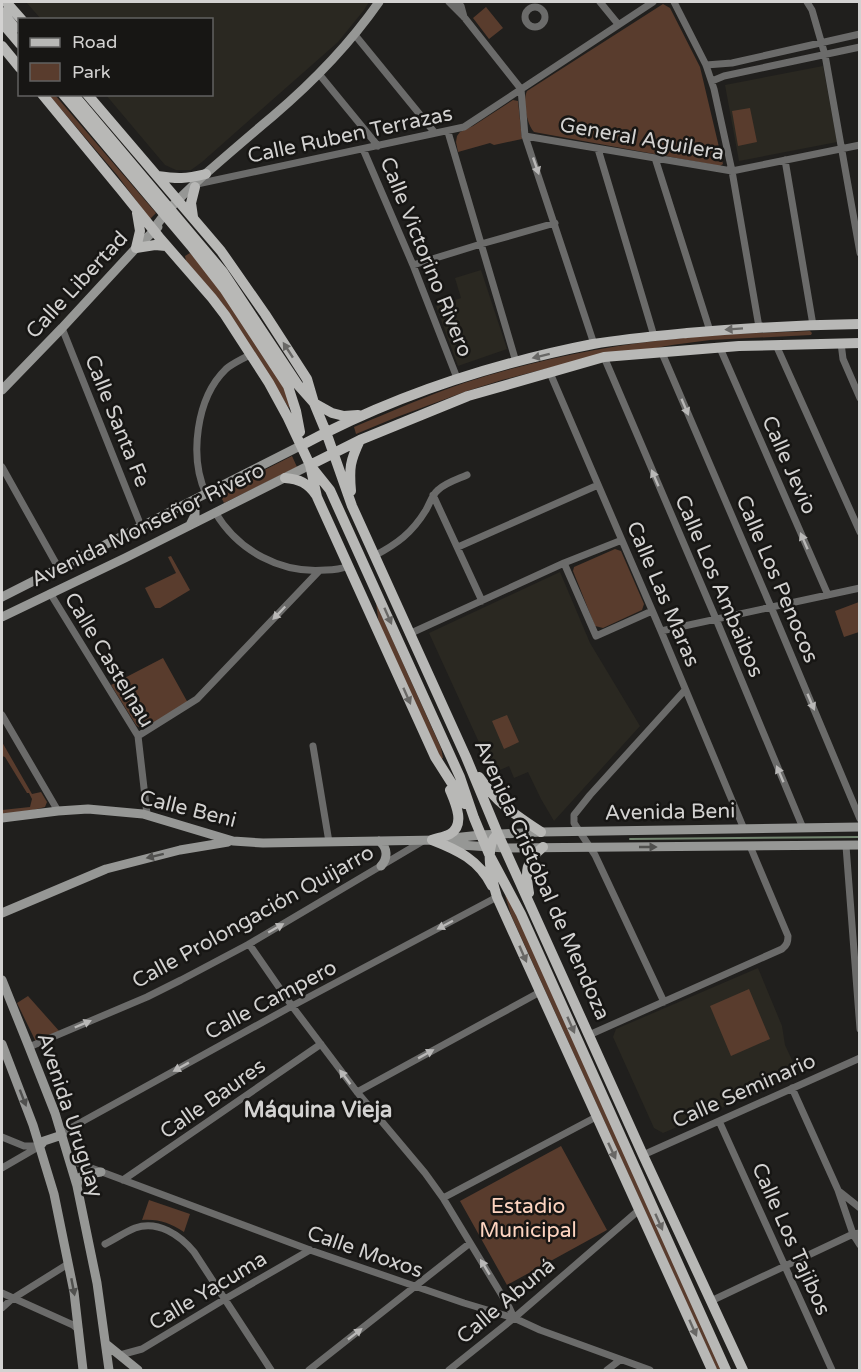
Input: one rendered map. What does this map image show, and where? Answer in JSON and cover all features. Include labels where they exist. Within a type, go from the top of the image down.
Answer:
[{"type":"main road","points":[[6,2],[20,18]]},
{"type":"main road","points":[[172,210],[206,174],[319,74],[347,45],[379,2]]},
{"type":"main road","points":[[2,12],[18,30]]},
{"type":"main road","points":[[2,23],[18,42]]},
{"type":"main road","points":[[3,51],[18,66]]},
{"type":"main road","name":"Avenida Cristóbal de Mendoza","points":[[44,96],[166,246],[213,298],[280,402],[310,465],[317,497],[435,757],[474,818],[521,914],[726,1371]]},
{"type":"main road","name":"Avenida Cristóbal de Mendoza","points":[[65,96],[172,210],[194,220],[221,251],[307,379],[352,506],[466,757],[493,822],[487,843],[496,896],[712,1371]]},
{"type":"main road","name":"Avenida Cristóbal de Mendoza","points":[[75,96],[223,272],[298,385],[314,403]]},
{"type":"main road","name":"Avenida Cristóbal de Mendoza","points":[[89,96],[157,176],[191,246],[225,290],[288,386],[296,411],[302,445]]},
{"type":"main road","points":[[157,176],[187,179],[206,174]]},
{"type":"main road","points":[[172,210],[206,174]]},
{"type":"main road","points":[[194,220],[190,207],[196,185]]},
{"type":"main road","points":[[135,208],[140,231],[136,248],[150,245],[166,246]]},
{"type":"main road","name":"Calle Libertad","points":[[2,390],[172,210]]},
{"type":"main road","points":[[178,259],[191,246]]},
{"type":"main road","points":[[302,445],[364,414],[458,378],[594,344],[654,336],[759,327],[859,324]]},
{"type":"main road","points":[[841,343],[838,338],[840,330],[859,324]]},
{"type":"main road","points":[[801,344],[815,337],[813,325]]},
{"type":"main road","points":[[310,465],[360,440],[468,396],[604,357],[720,348],[860,343]]},
{"type":"main road","points":[[314,403],[337,415],[364,414]]},
{"type":"main road","points":[[352,506],[350,468],[352,457],[360,440]]},
{"type":"main road","name":"Avenida Monseñor Rivero","points":[[2,597],[302,445]]},
{"type":"main road","name":"Avenida Cristóbal de Mendoza","points":[[310,465],[330,490],[460,777],[474,818]]},
{"type":"main road","name":"Avenida Monseñor Rivero","points":[[2,617],[310,465]]},
{"type":"main road","points":[[285,478],[304,482],[317,497],[337,506]]},
{"type":"main road","points":[[184,505],[192,506],[195,510],[190,525]]},
{"type":"main road","points":[[365,566],[371,615]]},
{"type":"main road","points":[[431,840],[452,833],[458,819],[457,807],[435,757]]},
{"type":"main road","points":[[466,757],[501,803],[513,814],[541,832]]},
{"type":"main road","name":"Calle Beni","points":[[2,818],[88,809],[147,814],[233,841],[328,842],[431,840],[454,837],[487,843]]},
{"type":"main road","points":[[187,827],[192,831],[194,837],[188,848]]},
{"type":"main road","name":"Avenida Beni","points":[[487,843],[541,832],[860,827]]},
{"type":"main road","points":[[431,840],[453,848],[466,856],[486,875],[496,896]]},
{"type":"main road","points":[[2,914],[106,869],[188,848],[233,841]]},
{"type":"main road","points":[[379,841],[387,853],[381,866]]},
{"type":"main road","name":"Avenida Cristóbal de Mendoza","points":[[487,843],[505,848],[743,1371]]},
{"type":"main road","name":"Avenida Beni","points":[[505,848],[860,845]]},
{"type":"main road","points":[[532,908],[527,871],[532,857],[543,847]]},
{"type":"main road","name":"Avenida Uruguay","points":[[2,980],[70,1160],[92,1251],[109,1371]]},
{"type":"main road","name":"Avenida Uruguay","points":[[2,1044],[5,1060],[40,1146],[54,1194],[74,1292],[83,1371]]},
{"type":"main road","points":[[40,1146],[44,1141],[62,1135]]},
{"type":"main road","points":[[77,1186],[78,1180],[83,1175],[101,1172]]},
{"type":"main road","points":[[106,1344],[138,1371]]},
{"type":"street","points":[[523,2],[529,9]]},
{"type":"street","points":[[600,2],[618,24]]},
{"type":"street","name":"Calle Ruben Terrazas","points":[[196,185],[464,127],[653,2]]},
{"type":"street","points":[[674,2],[712,81],[732,171],[759,327]]},
{"type":"street","points":[[807,2],[812,10],[825,55],[860,253]]},
{"type":"street","points":[[457,4],[464,17],[521,88],[525,136],[594,344]]},
{"type":"street","points":[[706,65],[732,63],[860,34]]},
{"type":"street","points":[[355,35],[435,133]]},
{"type":"street","points":[[712,81],[723,76],[860,47]]},
{"type":"street","name":"Calle Victorino Rivero","points":[[319,74],[378,146]]},
{"type":"street","points":[[448,132],[516,362]]},
{"type":"street","name":"General Aguilera","points":[[525,136],[732,171],[860,145]]},
{"type":"street","name":"Calle Victorino Rivero","points":[[363,149],[458,378]]},
{"type":"street","points":[[597,149],[654,336]]},
{"type":"street","points":[[655,158],[710,331]]},
{"type":"street","points":[[785,160],[813,325]]},
{"type":"street","points":[[413,265],[555,223]]},
{"type":"street","name":"Calle Santa Fe","points":[[62,328],[141,526]]},
{"type":"street","points":[[841,343],[843,359],[860,398]]},
{"type":"street","points":[[776,345],[860,532]]},
{"type":"street","name":"Calle Jevio","points":[[720,348],[828,595]]},
{"type":"street","name":"Calle Los Penocos","points":[[662,353],[860,819]]},
{"type":"street","points":[[206,494],[200,477],[196,452],[202,412],[214,385],[226,370],[251,354]]},
{"type":"street","name":"Calle Los Ambaibos","points":[[604,357],[802,828]]},
{"type":"street","name":"Calle Las Maras","points":[[550,373],[744,829]]},
{"type":"street","points":[[2,467],[58,567]]},
{"type":"street","points":[[374,556],[392,547],[410,532],[426,511],[439,488],[467,475]]},
{"type":"street","points":[[458,547],[598,485]]},
{"type":"street","points":[[434,495],[482,601]]},
{"type":"street","points":[[215,512],[234,538],[270,561],[303,570],[335,570],[349,566]]},
{"type":"street","points":[[410,634],[564,563],[622,540]]},
{"type":"street","points":[[564,563],[596,636],[652,611]]},
{"type":"street","points":[[138,736],[197,699],[319,571]]},
{"type":"street","points":[[661,631],[860,588]]},
{"type":"street","name":"Calle Castelnau","points":[[50,593],[138,736],[147,814]]},
{"type":"street","points":[[664,1002],[600,865],[574,824],[574,815],[685,690]]},
{"type":"street","points":[[2,715],[58,811]]},
{"type":"street","points":[[313,746],[328,842]]},
{"type":"street","name":"Calle Prolongación Quijarro","points":[[29,1047],[147,997],[249,944],[381,866],[431,840]]},
{"type":"street","points":[[589,1035],[782,949],[787,944],[788,936],[750,846]]},
{"type":"street","points":[[846,846],[860,1029]]},
{"type":"street","name":"Calle Campero","points":[[62,1135],[67,1130],[292,1006],[496,896]]},
{"type":"street","points":[[249,944],[292,1006],[357,1092],[443,1198],[514,1318]]},
{"type":"street","points":[[357,1092],[540,992]]},
{"type":"street","name":"Calle Baures","points":[[123,1180],[321,1044]]},
{"type":"street","name":"Calle Seminario","points":[[643,1155],[860,1058]]},
{"type":"street","points":[[792,1088],[860,1245]]},
{"type":"street","points":[[443,1198],[596,1117]]},
{"type":"street","name":"Calle Los Tajibos","points":[[719,1121],[832,1370]]},
{"type":"street","points":[[2,1137],[24,1146],[40,1146]]},
{"type":"street","points":[[2,1168],[40,1146]]},
{"type":"street","name":"Calle Moxos","points":[[70,1160],[310,1250],[415,1287],[514,1318],[650,1371]]},
{"type":"street","points":[[838,1190],[860,1208]]},
{"type":"street","name":"Calle Abuná","points":[[448,1371],[514,1318],[639,1210]]},
{"type":"street","points":[[105,1244],[135,1228],[144,1226],[171,1231],[178,1235],[194,1252],[271,1371]]},
{"type":"street","points":[[711,1301],[856,1233]]},
{"type":"street","points":[[309,1371],[470,1243]]},
{"type":"street","name":"Calle Yacuma","points":[[120,1355],[142,1349],[310,1250]]},
{"type":"street","points":[[2,1308],[12,1299],[68,1264]]},
{"type":"street","points":[[2,1293],[73,1325],[79,1330]]},
{"type":"street","points":[[607,1371],[620,1360]]},
{"type":"shaded area","points":[[26,2],[369,2],[338,42],[191,170],[176,170],[165,165],[107,96],[213,96],[213,18],[40,18]]},
{"type":"shaded area","points":[[823,66],[837,142],[739,161],[725,85]]},
{"type":"shaded area","points":[[481,270],[507,349],[458,366],[436,306],[461,298],[455,278]]},
{"type":"shaded area","points":[[560,572],[590,643],[640,726],[554,821],[528,772],[514,778],[509,766],[493,773],[429,633]]},
{"type":"shaded area","points":[[758,968],[782,1026],[785,1045],[798,1073],[663,1133],[654,1128],[613,1037],[616,1029]]},
{"type":"green space","points":[[663,4],[670,8],[700,67],[723,164],[720,166],[534,132],[526,113],[527,91]]},
{"type":"green space","points":[[486,7],[503,28],[489,39],[473,18]]},
{"type":"green space","points":[[50,96],[56,96],[156,213],[150,219],[117,175]]},
{"type":"green space","points":[[513,100],[518,101],[522,139],[494,145],[490,143],[458,152],[456,142],[460,132]]},
{"type":"green space","points":[[750,108],[757,142],[738,146],[732,111]]},
{"type":"green space","points":[[190,253],[218,285],[286,391],[289,408],[222,303],[186,261],[185,256]]},
{"type":"green space","points":[[810,331],[811,335],[710,340],[672,345],[556,366],[467,391],[356,434],[354,427],[464,383],[572,354],[699,336]]},
{"type":"green space","points":[[292,456],[297,467],[224,503],[219,493]]},
{"type":"green space","points":[[615,549],[621,551],[644,604],[642,610],[603,628],[595,626],[573,571],[574,567]]},
{"type":"green space","points":[[171,556],[190,590],[160,608],[155,608],[145,588],[176,573],[168,557]]},
{"type":"green space","points":[[859,602],[859,632],[844,637],[835,611]]},
{"type":"green space","points":[[376,603],[441,748],[443,758],[441,759],[379,625]]},
{"type":"green space","points":[[163,658],[188,703],[142,730],[136,725],[111,685]]},
{"type":"green space","points":[[507,715],[519,742],[504,749],[492,721]]},
{"type":"green space","points":[[2,742],[32,794],[41,792],[47,802],[45,807],[2,814],[2,810],[30,807],[32,799],[5,757],[2,756]]},
{"type":"green space","points":[[505,895],[514,909],[723,1370],[717,1370],[511,915]]},
{"type":"green space","points":[[749,989],[770,1039],[731,1056],[710,1006]]},
{"type":"green space","points":[[28,996],[60,1032],[36,1042],[17,1003]]},
{"type":"green space","name":"Estadio Municipal","points":[[561,1146],[607,1230],[507,1285],[460,1201]]},
{"type":"green space","points":[[149,1200],[190,1214],[184,1232],[164,1222],[142,1220]]},
{"type":"waterway","points":[[630,839],[860,837]]},
{"type":"district","name":"Máquina Vieja","points":[[318,1110]]}]
